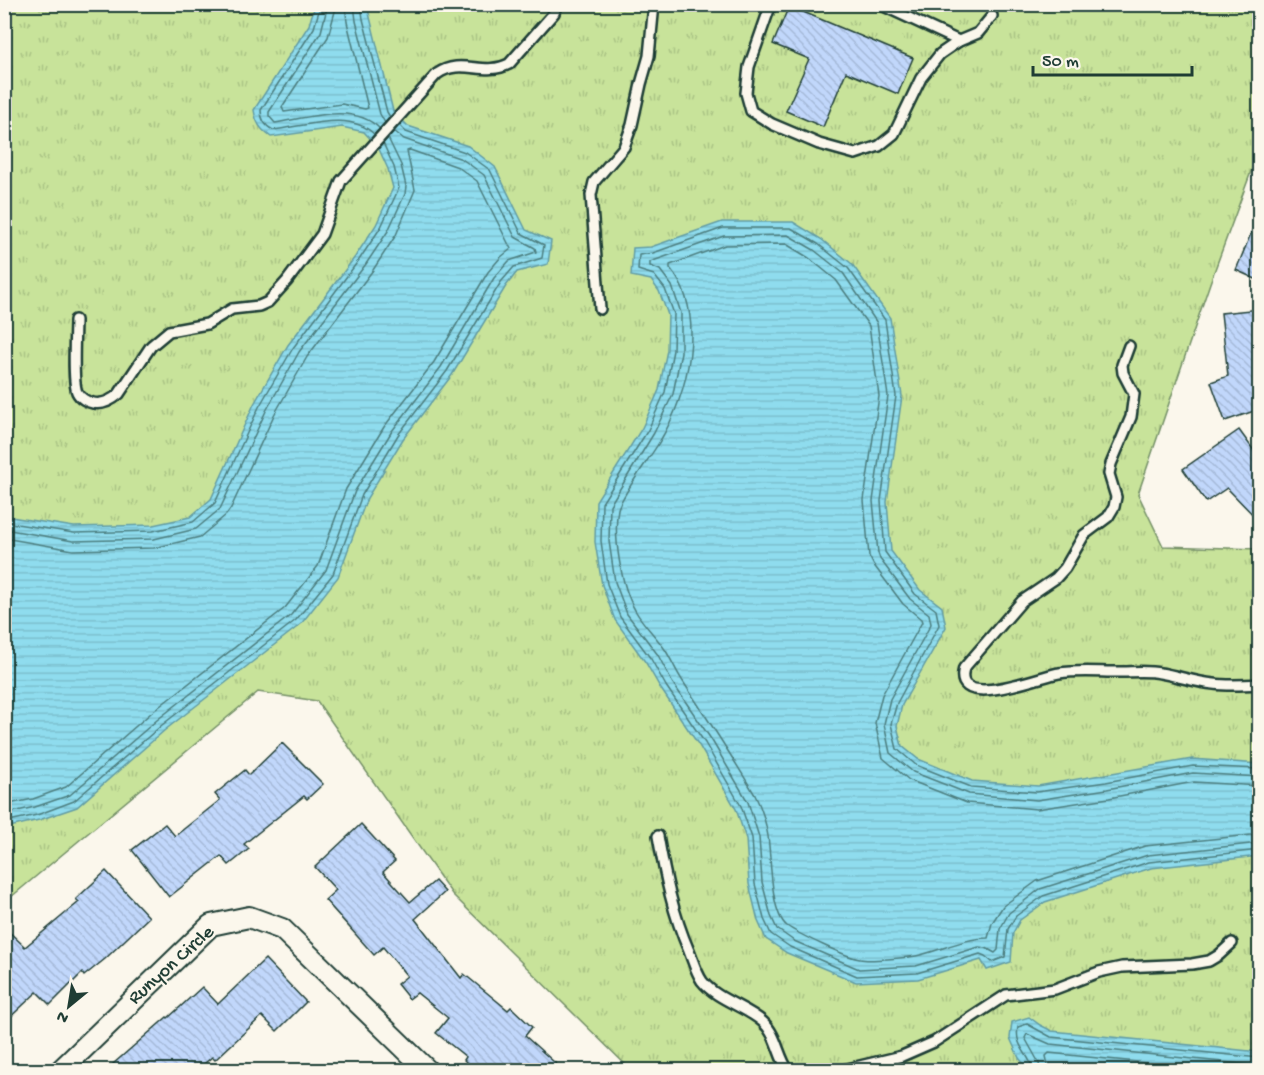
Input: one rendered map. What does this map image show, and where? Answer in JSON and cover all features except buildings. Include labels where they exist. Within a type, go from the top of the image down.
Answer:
[{"type":"street","name":"Runyon Circle","points":[[61,1071],[211,925],[249,916],[282,929],[427,1071]]},
{"type":"lane","points":[[75,320],[77,393],[87,401],[96,404],[112,400],[126,385],[151,346],[170,331],[207,324],[232,309],[259,306],[268,302],[322,234],[341,181],[437,74],[447,67],[490,69],[501,68],[509,64],[554,13],[557,4]]},
{"type":"lane","points":[[600,309],[591,195],[594,182],[615,158],[628,137],[640,84],[650,56],[654,4]]},
{"type":"lane","points":[[771,4],[749,67],[746,93],[751,111],[772,124],[819,144],[855,154],[879,146],[894,134],[921,78],[940,54],[959,41],[978,33],[992,16]]},
{"type":"lane","points":[[879,4],[959,41]]},
{"type":"lane","points":[[1130,346],[1122,365],[1123,373],[1134,394],[1131,417],[1111,465],[1110,474],[1116,497],[1114,507],[1108,517],[1084,536],[1065,568],[1056,578],[1022,601],[964,668],[962,677],[964,683],[978,689],[1006,688],[1062,672],[1158,672],[1215,685],[1260,684]]},
{"type":"lane","points":[[658,836],[668,891],[699,976],[710,989],[755,1016],[768,1027],[788,1071]]},
{"type":"lane","points":[[843,1071],[902,1056],[934,1042],[1006,995],[1055,989],[1099,972],[1122,967],[1192,964],[1209,961],[1232,943]]},
{"type":"green space","points":[[5,5],[1259,5],[1259,150],[1210,283],[1138,494],[1163,546],[1259,549],[1259,1070],[631,1070],[452,894],[317,701],[258,692],[5,902]]},
{"type":"water","points":[[315,5],[367,5],[393,111],[408,126],[468,146],[495,167],[526,230],[551,241],[548,264],[517,272],[506,286],[452,375],[403,439],[367,498],[338,577],[301,624],[165,730],[77,807],[39,820],[5,828],[4,516],[74,527],[153,525],[190,517],[211,499],[254,404],[288,345],[355,257],[376,225],[393,188],[388,169],[378,147],[364,132],[342,127],[271,137],[257,122],[254,110],[309,25]]},
{"type":"water","points":[[722,222],[793,222],[821,239],[852,264],[890,318],[902,396],[887,502],[891,551],[920,590],[942,607],[946,627],[902,705],[897,726],[902,746],[918,759],[972,781],[1038,786],[1192,759],[1259,764],[1259,856],[1151,868],[1045,902],[1020,920],[1013,933],[1011,962],[987,970],[981,960],[918,979],[856,982],[787,953],[766,939],[758,921],[749,884],[746,839],[736,809],[700,747],[646,663],[615,620],[602,585],[595,542],[596,501],[642,428],[659,390],[667,350],[668,315],[659,291],[651,280],[631,276],[633,248],[651,247]]},
{"type":"water","points":[[1029,1017],[1052,1031],[1259,1052],[1259,1070],[1029,1070],[1019,1058],[1010,1038],[1012,1022]]}]
